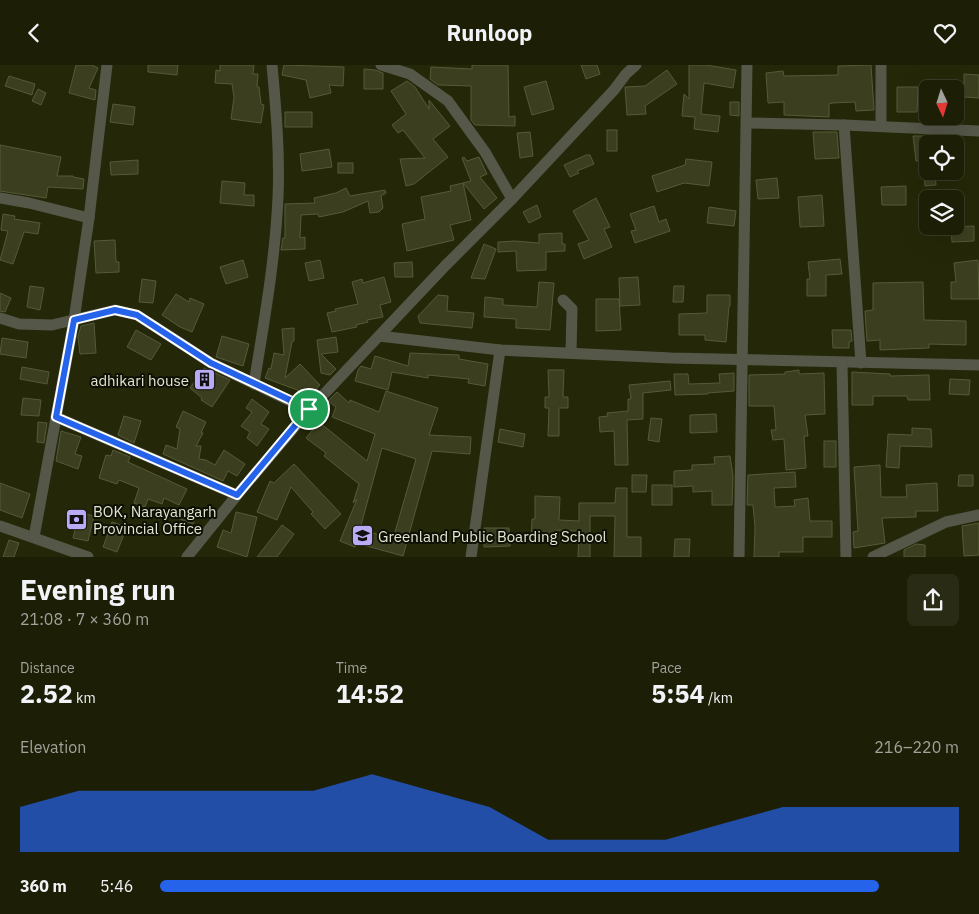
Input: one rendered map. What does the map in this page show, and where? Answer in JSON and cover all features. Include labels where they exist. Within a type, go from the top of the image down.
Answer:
[{"type":"street","points":[[34,537],[74,320],[89,218],[107,65]]},
{"type":"street","points":[[254,384],[272,273],[278,197],[277,139],[272,65]]},
{"type":"street","points":[[381,65],[410,74],[448,101],[485,152],[512,199]]},
{"type":"street","points":[[187,557],[309,409],[512,199],[614,90],[626,69],[636,65]]},
{"type":"street","points":[[739,557],[747,65]]},
{"type":"street","points":[[881,65],[881,126]]},
{"type":"street","points":[[747,123],[881,126],[979,131]]},
{"type":"street","points":[[844,125],[861,363]]},
{"type":"street","points":[[0,198],[89,218]]},
{"type":"street","points":[[563,300],[572,309],[571,353]]},
{"type":"street","points":[[0,318],[19,324],[52,325],[115,310],[137,315],[211,363],[309,409]]},
{"type":"street","points":[[379,336],[500,350],[743,361],[979,365]]},
{"type":"street","points":[[471,557],[500,350]]},
{"type":"street","points":[[842,363],[846,557]]},
{"type":"street","points":[[56,417],[237,495]]},
{"type":"street","points":[[873,557],[946,522],[979,515]]},
{"type":"street","points":[[0,525],[88,557]]},
{"type":"building","points":[[76,65],[92,65],[98,68],[89,88],[96,90],[95,100],[69,93]]},
{"type":"building","points":[[148,65],[178,65],[177,75],[148,72]]},
{"type":"building","points":[[220,65],[254,65],[253,74],[258,74],[257,87],[259,87],[261,104],[264,105],[261,123],[231,119],[234,97],[232,84],[215,83],[216,70],[220,71]]},
{"type":"building","points":[[284,65],[344,67],[343,86],[329,85],[331,93],[310,98],[306,80],[282,75]]},
{"type":"building","points":[[472,65],[508,65],[509,117],[515,116],[515,126],[475,125],[471,120],[471,86],[438,85],[430,79],[431,67],[472,69]]},
{"type":"building","points":[[581,65],[597,65],[600,74],[586,79]]},
{"type":"building","points":[[689,65],[706,65],[736,70],[733,88],[704,83],[701,114],[720,116],[718,132],[694,129],[695,117],[682,116],[684,94],[689,99]]},
{"type":"building","points":[[871,65],[874,110],[856,111],[855,102],[832,103],[829,104],[829,117],[784,115],[784,102],[768,103],[766,73],[783,71],[784,76],[838,75],[838,66]]},
{"type":"building","points":[[364,69],[383,73],[383,89],[364,89]]},
{"type":"building","points":[[667,70],[677,84],[645,106],[646,114],[627,115],[625,87],[645,86]]},
{"type":"building","points":[[964,74],[979,75],[979,98],[964,97]]},
{"type":"building","points":[[9,76],[35,84],[32,95],[5,86]]},
{"type":"building","points":[[407,81],[415,87],[429,109],[429,100],[450,126],[433,139],[448,157],[414,184],[406,186],[400,159],[425,158],[403,130],[398,133],[392,125],[406,114],[391,91]]},
{"type":"building","points":[[546,81],[554,109],[532,115],[524,87]]},
{"type":"building","points":[[897,87],[918,87],[917,112],[897,112]]},
{"type":"building","points":[[38,89],[46,93],[41,105],[32,101]]},
{"type":"building","points":[[730,102],[739,102],[739,116],[730,115]]},
{"type":"building","points":[[113,104],[135,107],[133,125],[110,122]]},
{"type":"building","points":[[285,112],[312,112],[312,127],[285,127]]},
{"type":"building","points":[[607,130],[617,130],[617,151],[607,151]]},
{"type":"building","points":[[530,132],[533,156],[520,158],[517,133]]},
{"type":"building","points":[[813,132],[837,132],[839,158],[815,159]]},
{"type":"building","points":[[913,136],[919,136],[919,161],[916,161]]},
{"type":"building","points":[[0,145],[61,157],[57,176],[73,176],[84,179],[83,189],[48,187],[46,198],[0,191]]},
{"type":"building","points":[[329,149],[332,167],[302,171],[300,154]]},
{"type":"building","points":[[590,155],[594,164],[577,171],[579,173],[570,177],[564,165]]},
{"type":"building","points":[[464,157],[467,161],[479,157],[487,174],[480,177],[497,198],[484,209],[463,183],[471,181],[462,158]]},
{"type":"building","points":[[686,159],[712,162],[709,186],[684,183],[657,192],[652,176],[685,165]]},
{"type":"building","points":[[138,160],[138,174],[111,175],[110,162]]},
{"type":"building","points":[[338,163],[353,163],[353,173],[338,173]]},
{"type":"building","points":[[777,178],[779,198],[758,199],[756,180]]},
{"type":"building","points":[[925,180],[936,180],[936,185],[925,186]]},
{"type":"building","points":[[222,181],[245,183],[244,195],[254,195],[254,206],[220,203]]},
{"type":"building","points":[[463,183],[471,220],[450,225],[454,240],[407,251],[402,224],[425,219],[421,197],[451,191],[450,186]]},
{"type":"building","points":[[906,186],[906,205],[882,205],[881,187]]},
{"type":"building","points":[[346,188],[350,196],[385,190],[386,193],[381,196],[383,208],[379,212],[370,213],[368,201],[343,212],[319,217],[318,214],[301,215],[300,238],[305,237],[305,249],[281,250],[283,238],[285,238],[285,204],[315,203],[314,198],[336,193]]},
{"type":"building","points":[[822,195],[824,226],[800,227],[798,197]]},
{"type":"building","points":[[596,198],[610,227],[604,229],[612,247],[584,259],[578,244],[589,240],[573,211]]},
{"type":"building","points":[[537,205],[541,217],[529,223],[523,212]]},
{"type":"building","points":[[654,206],[659,222],[666,219],[670,231],[635,243],[631,231],[636,230],[630,214]]},
{"type":"building","points":[[709,207],[736,211],[734,226],[707,223]]},
{"type":"building","points":[[3,214],[15,216],[14,219],[40,223],[38,234],[24,232],[13,264],[0,260],[8,231],[1,230]]},
{"type":"building","points":[[964,226],[974,226],[974,241],[952,242],[952,235],[964,235]]},
{"type":"building","points":[[562,233],[562,244],[565,244],[565,251],[546,252],[546,270],[517,271],[516,251],[498,252],[498,242],[539,243],[539,234]]},
{"type":"building","points":[[115,240],[116,262],[119,262],[119,272],[96,273],[94,241]]},
{"type":"building","points":[[484,244],[496,249],[485,279],[471,278]]},
{"type":"building","points":[[840,259],[842,274],[826,275],[826,296],[807,296],[807,279],[810,279],[808,262]]},
{"type":"building","points":[[243,260],[248,277],[226,284],[220,267]]},
{"type":"building","points":[[320,260],[324,278],[309,281],[305,263]]},
{"type":"building","points":[[978,260],[979,299],[951,299],[951,282],[956,282],[954,263]]},
{"type":"building","points":[[412,262],[413,277],[395,277],[394,263]]},
{"type":"building","points":[[384,277],[391,302],[380,305],[383,317],[367,320],[368,322],[356,325],[357,327],[332,332],[327,313],[336,311],[335,309],[358,304],[352,282],[362,279],[363,283]]},
{"type":"building","points":[[638,277],[640,305],[620,306],[619,278]]},
{"type":"building","points":[[142,279],[156,281],[153,303],[139,302]]},
{"type":"building","points":[[539,282],[554,283],[550,330],[516,328],[516,319],[484,317],[485,297],[503,299],[503,305],[537,307]]},
{"type":"building","points":[[923,282],[924,320],[966,321],[966,345],[929,344],[929,348],[880,350],[880,340],[867,341],[865,311],[873,310],[873,283]]},
{"type":"building","points":[[30,286],[44,288],[40,310],[27,307]]},
{"type":"building","points":[[674,286],[684,286],[683,302],[673,302]]},
{"type":"building","points":[[0,293],[11,298],[5,312],[0,311]]},
{"type":"building","points":[[176,294],[189,302],[190,298],[204,304],[192,332],[180,327],[162,315]]},
{"type":"building","points":[[438,295],[448,296],[447,311],[474,313],[472,328],[420,323],[418,316]]},
{"type":"building","points":[[707,295],[730,295],[726,342],[705,340],[705,335],[679,335],[679,314],[707,313]]},
{"type":"building","points":[[596,299],[619,299],[621,330],[596,331]]},
{"type":"building","points":[[94,323],[96,353],[80,354],[78,337],[81,326]]},
{"type":"building","points":[[294,328],[294,341],[292,342],[285,378],[300,364],[320,385],[307,398],[300,391],[265,378],[269,368],[271,369],[274,353],[284,355],[282,329]]},
{"type":"building","points":[[136,330],[161,344],[151,360],[127,347]]},
{"type":"building","points":[[832,330],[851,330],[852,341],[849,342],[849,348],[833,348]]},
{"type":"building","points":[[222,336],[249,344],[243,366],[216,357]]},
{"type":"building","points":[[336,337],[338,352],[321,354],[336,369],[330,375],[321,373],[317,340]]},
{"type":"building","points":[[2,338],[28,342],[26,358],[0,354]]},
{"type":"building","points":[[410,353],[459,355],[459,359],[488,364],[485,386],[468,383],[469,379],[428,375],[428,378],[392,372],[388,390],[355,381],[361,366],[371,369],[375,356],[408,366]]},
{"type":"building","points":[[22,367],[49,372],[47,384],[20,379]]},
{"type":"building","points":[[204,368],[230,380],[212,407],[201,400],[202,398],[190,388]]},
{"type":"building","points":[[548,370],[564,370],[563,397],[568,397],[568,408],[559,408],[559,436],[548,436],[549,408],[545,408],[545,397],[549,397]]},
{"type":"building","points":[[799,370],[799,374],[824,373],[825,414],[805,415],[808,436],[804,436],[806,468],[786,470],[784,439],[773,440],[771,430],[776,430],[774,406],[749,406],[749,375],[785,374],[785,372]]},
{"type":"building","points":[[852,372],[890,374],[890,376],[929,375],[930,400],[908,400],[907,396],[873,396],[873,405],[852,405]]},
{"type":"building","points":[[734,373],[734,391],[675,395],[674,374],[688,374],[689,384],[720,383],[719,374]]},
{"type":"building","points":[[950,379],[970,380],[969,395],[949,394]]},
{"type":"building","points":[[670,381],[671,390],[643,393],[643,419],[627,420],[628,465],[615,465],[614,431],[600,432],[599,417],[608,416],[607,413],[628,411],[628,399],[631,399],[629,385]]},
{"type":"building","points":[[386,391],[438,408],[429,435],[471,437],[470,454],[432,451],[403,556],[356,543],[355,547],[340,541],[357,499],[353,503],[359,484],[324,456],[326,453],[306,438],[319,422],[367,461],[375,434],[332,417],[336,407],[328,401],[337,392],[349,403],[350,400],[379,412]],"holes":[[[382,448],[416,459],[393,539],[360,529]]]},
{"type":"building","points":[[23,398],[41,400],[39,416],[21,415]]},
{"type":"building","points":[[252,399],[269,412],[261,424],[269,429],[257,446],[247,438],[250,432],[241,426],[252,412],[246,408]]},
{"type":"building","points":[[183,411],[206,422],[196,446],[201,446],[199,459],[206,460],[215,465],[224,450],[245,464],[237,476],[228,471],[223,481],[163,454],[166,445],[177,449],[180,429],[176,427]]},
{"type":"building","points":[[716,414],[717,432],[690,433],[690,415]]},
{"type":"building","points":[[124,416],[141,421],[134,443],[118,435]]},
{"type":"building","points":[[651,418],[662,419],[659,442],[648,440]]},
{"type":"building","points":[[38,422],[47,423],[44,443],[37,442]]},
{"type":"building","points":[[912,428],[931,429],[932,447],[900,446],[899,468],[886,467],[888,434],[912,435]]},
{"type":"building","points":[[500,429],[525,434],[523,447],[498,442]]},
{"type":"building","points":[[61,431],[81,437],[75,454],[82,456],[78,469],[56,461]]},
{"type":"building","points":[[824,441],[836,441],[836,467],[824,467]]},
{"type":"building","points":[[113,450],[130,457],[128,462],[187,489],[179,505],[164,498],[162,504],[148,499],[145,507],[134,503],[139,488],[119,480],[117,484],[99,478],[106,455],[111,456]]},
{"type":"building","points":[[730,456],[733,476],[732,505],[712,505],[712,491],[693,492],[693,486],[674,487],[674,471],[692,470],[692,465],[715,464],[714,457]]},
{"type":"building","points":[[294,464],[341,514],[325,529],[291,487],[277,520],[257,512],[270,481],[274,483]]},
{"type":"building","points":[[880,465],[881,497],[907,497],[906,485],[937,483],[938,511],[916,511],[916,517],[882,518],[885,543],[854,548],[853,532],[858,531],[854,467]]},
{"type":"building","points":[[795,472],[796,487],[774,488],[775,507],[795,506],[794,500],[808,498],[810,521],[832,521],[832,537],[803,537],[803,552],[779,552],[779,557],[754,557],[755,527],[753,505],[747,505],[748,475]]},
{"type":"building","points":[[632,475],[647,475],[646,492],[632,492]]},
{"type":"building","points":[[959,475],[973,475],[973,486],[958,486]]},
{"type":"building","points":[[0,483],[30,494],[22,518],[0,510]]},
{"type":"building","points":[[652,485],[672,485],[672,505],[652,505]]},
{"type":"building","points":[[616,488],[627,488],[627,537],[641,537],[641,557],[614,557],[615,516],[590,516],[590,557],[578,557],[579,531],[557,530],[557,540],[531,539],[532,519],[535,519],[535,496],[560,497],[559,520],[579,521],[579,503],[615,503]]},
{"type":"building","points":[[184,508],[197,513],[193,524],[180,519]]},
{"type":"building","points":[[79,512],[94,516],[88,541],[73,538]]},
{"type":"building","points":[[236,512],[257,517],[247,557],[217,547],[223,530],[231,533]]},
{"type":"building","points":[[112,522],[127,527],[117,552],[103,547]]},
{"type":"building","points":[[979,523],[979,555],[964,556],[962,526]]},
{"type":"building","points":[[282,525],[294,534],[277,557],[257,557]]},
{"type":"building","points":[[484,528],[509,528],[510,546],[484,547]]},
{"type":"building","points":[[675,539],[690,539],[689,557],[674,557]]},
{"type":"building","points":[[9,540],[19,543],[14,557],[3,557]]},
{"type":"building","points":[[916,544],[925,545],[925,557],[904,557],[904,550]]},
{"type":"place","name":"adhikari house","points":[[205,380]]},
{"type":"place","name":"BOK, Narayangarh Provincial Office","points":[[77,520]]},
{"type":"place","name":"Greenland Public Boarding School","points":[[362,536]]},
{"type":"route","points":[[115,310],[137,315],[211,363],[309,409],[237,495],[56,417],[74,320],[115,310]]}]
